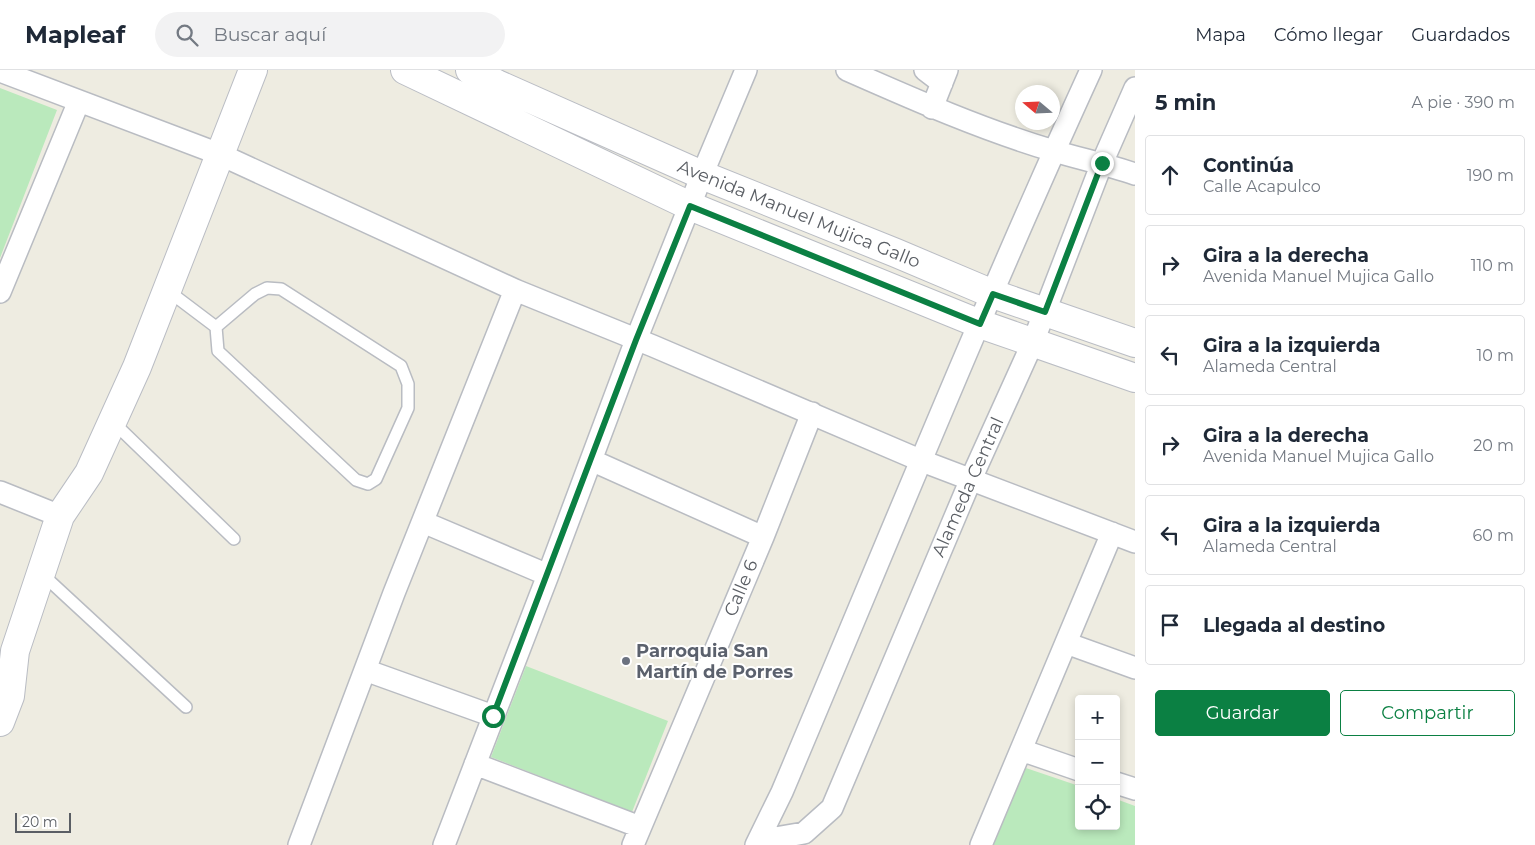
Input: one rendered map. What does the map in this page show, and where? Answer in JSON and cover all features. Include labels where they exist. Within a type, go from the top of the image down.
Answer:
[{"type":"street","points":[[0,722],[10,696],[8,649],[41,573],[60,516],[89,473],[137,367],[253,70]]},
{"type":"street","name":"Avenida Manuel Mujica Gallo","points":[[405,70],[690,206],[980,324],[1135,378]]},
{"type":"street","name":"Avenida Manuel Mujica Gallo","points":[[470,70],[499,77],[702,175],[993,294],[1135,343]]},
{"type":"street","points":[[444,845],[636,340],[746,70]]},
{"type":"street","points":[[847,70],[932,108],[1054,151],[1102,163],[1135,174]]},
{"type":"street","points":[[924,70],[945,76],[932,108]]},
{"type":"street","name":"Alameda Central","points":[[757,843],[786,783],[1054,151],[1092,70]]},
{"type":"street","points":[[0,71],[219,154],[515,290],[812,413],[922,461],[1135,542]]},
{"type":"street","points":[[481,107],[499,77]]},
{"type":"street","name":"Alameda Central","points":[[757,843],[804,833],[832,808],[971,479],[1034,342],[1102,163],[1135,88]]},
{"type":"street","points":[[0,292],[79,101]]},
{"type":"street","points":[[299,845],[365,670],[515,290]]},
{"type":"street","name":"Calle 6","points":[[637,836],[763,537],[812,413]]},
{"type":"street","points":[[590,460],[763,537]]},
{"type":"street","points":[[0,492],[60,516]]},
{"type":"street","points":[[423,522],[548,575]]},
{"type":"street","points":[[981,845],[1112,533]]},
{"type":"street","points":[[1066,643],[1135,668]]},
{"type":"street","points":[[365,670],[493,716]]},
{"type":"street","points":[[1021,750],[1075,769]]},
{"type":"street","points":[[475,764],[637,836]]},
{"type":"street","points":[[1120,784],[1135,789]]},
{"type":"lane","points":[[167,290],[216,327],[218,351],[356,480],[368,484],[376,479],[408,408],[408,384],[401,366],[281,289],[267,288],[256,294],[216,327]]},
{"type":"lane","points":[[112,422],[234,539]]},
{"type":"lane","points":[[41,573],[186,707]]},
{"type":"green space","points":[[0,88],[57,110],[0,258]]},
{"type":"green space","points":[[526,666],[668,721],[632,812],[491,757]]},
{"type":"green space","points":[[1020,766],[1075,785],[1075,830],[1120,830],[1120,800],[1135,806],[1135,845],[993,845]]},
{"type":"place","name":"Parroquia San Martín de Porres","points":[[626,661]]},
{"type":"route","points":[[493,716],[636,340],[690,206],[980,324],[993,294],[1045,312],[1102,163]]}]
